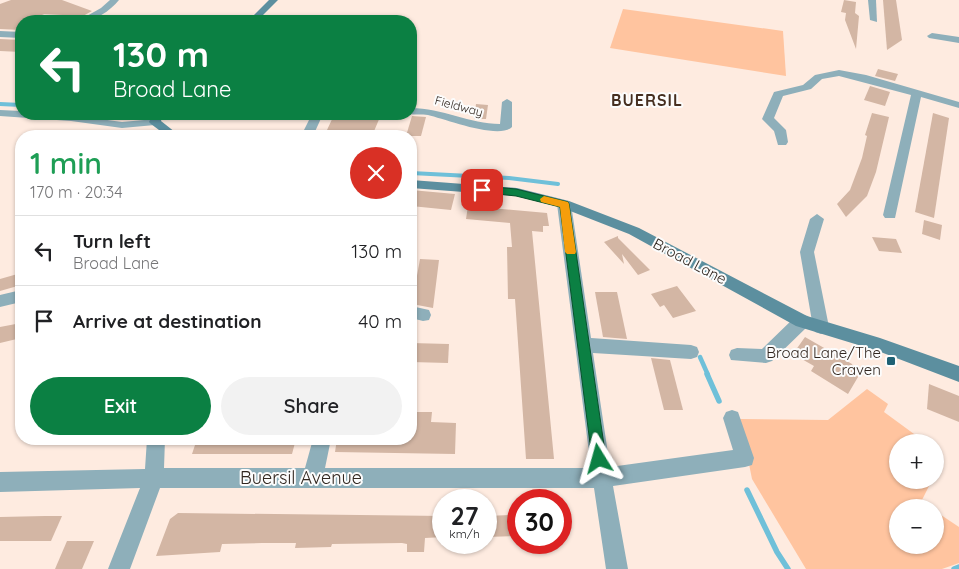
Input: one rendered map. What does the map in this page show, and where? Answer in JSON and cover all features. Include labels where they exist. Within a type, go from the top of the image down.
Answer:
[{"type":"main road","points":[[258,15],[274,0]]},
{"type":"main road","points":[[158,120],[168,130]]},
{"type":"main road","name":"Broad Lane","points":[[417,184],[516,192],[564,204],[634,231],[802,321],[880,345],[959,374]]},
{"type":"street","points":[[94,15],[104,10],[115,0]]},
{"type":"street","points":[[872,0],[874,20]]},
{"type":"street","points":[[0,34],[15,35]]},
{"type":"street","points":[[932,36],[959,40]]},
{"type":"street","points":[[782,142],[780,130],[768,119],[778,94],[807,87],[819,77],[839,73],[862,77],[959,104]]},
{"type":"street","points":[[890,215],[917,92]]},
{"type":"street","name":"Fieldway","points":[[417,110],[426,111],[485,127],[506,127],[507,102]]},
{"type":"street","points":[[0,113],[15,114]]},
{"type":"street","points":[[86,120],[122,125],[146,120]]},
{"type":"street","points":[[118,130],[122,125]]},
{"type":"street","points":[[564,204],[602,478],[617,569]]},
{"type":"street","points":[[817,220],[807,252],[821,327]]},
{"type":"street","points":[[0,301],[15,297]]},
{"type":"street","points":[[736,355],[766,356],[802,321]]},
{"type":"street","points":[[584,345],[691,352]]},
{"type":"street","name":"Buersil Avenue","points":[[0,482],[154,478],[602,478],[745,458],[732,418]]},
{"type":"street","points":[[119,569],[154,478],[156,445]]},
{"type":"street","points":[[313,477],[321,445]]},
{"type":"shaded area","points":[[623,9],[783,31],[786,76],[610,48]]},
{"type":"shaded area","points":[[867,389],[888,404],[884,412],[914,434],[889,434],[889,489],[928,489],[922,499],[889,499],[889,554],[944,554],[944,517],[959,527],[959,563],[942,569],[806,569],[752,479],[740,419],[828,420]]},
{"type":"building","points":[[11,0],[62,0],[92,11],[85,15],[15,15],[15,30],[0,29],[0,4]]},
{"type":"building","points":[[844,0],[856,2],[855,13],[859,16],[856,49],[845,20],[846,13],[841,12]]},
{"type":"building","points":[[883,0],[896,0],[902,40],[887,50]]},
{"type":"building","points":[[0,39],[15,40],[15,52],[0,51]]},
{"type":"building","points":[[878,69],[898,74],[895,81],[875,76]]},
{"type":"building","points":[[870,86],[890,92],[885,106],[864,100]]},
{"type":"building","points":[[476,104],[488,105],[486,119],[474,119]]},
{"type":"building","points":[[872,113],[889,117],[876,172],[867,196],[846,217],[837,204],[850,190],[862,158],[867,136],[865,135]]},
{"type":"building","points":[[933,113],[949,118],[934,218],[915,212]]},
{"type":"building","points":[[417,116],[426,117],[421,136],[417,136],[417,130],[408,130],[411,120],[417,120]]},
{"type":"building","points":[[332,120],[379,120],[375,130],[327,130]]},
{"type":"building","points":[[417,191],[455,194],[451,210],[417,207]]},
{"type":"building","points":[[468,206],[547,213],[549,226],[543,226],[543,232],[532,231],[554,459],[526,459],[515,299],[508,299],[507,247],[512,247],[510,223],[466,219]]},
{"type":"building","points":[[924,220],[942,225],[940,240],[922,234]]},
{"type":"building","points":[[618,236],[650,270],[638,275],[622,254],[624,264],[604,242]]},
{"type":"building","points":[[872,237],[896,239],[902,253],[879,251]]},
{"type":"building","points":[[420,259],[439,260],[433,308],[417,305],[417,276]]},
{"type":"building","points":[[15,275],[15,287],[0,291],[0,279]]},
{"type":"building","points":[[677,286],[696,311],[673,318],[664,305],[660,307],[651,294]]},
{"type":"building","points":[[595,292],[617,292],[627,339],[603,337]]},
{"type":"building","points":[[15,324],[15,339],[0,343],[0,327]]},
{"type":"building","points":[[805,337],[852,364],[858,377],[848,394],[811,371],[814,366],[793,354]]},
{"type":"building","points":[[417,343],[449,344],[448,363],[417,362]]},
{"type":"building","points":[[651,358],[670,360],[683,410],[664,410]]},
{"type":"building","points":[[929,384],[959,396],[959,422],[927,409]]},
{"type":"building","points":[[417,412],[432,412],[431,422],[456,423],[455,454],[335,452],[336,445],[417,445]]},
{"type":"building","points":[[195,445],[294,445],[292,454],[192,454]]},
{"type":"building","points":[[178,513],[432,516],[432,538],[425,538],[424,552],[407,552],[407,544],[402,543],[332,544],[331,547],[295,548],[296,543],[262,543],[222,544],[220,552],[156,556],[170,519]]},
{"type":"building","points":[[507,515],[507,536],[497,537],[497,516]]},
{"type":"building","points":[[62,516],[51,541],[0,541],[0,517]]},
{"type":"building","points":[[67,541],[94,541],[82,569],[55,569]]},
{"type":"waterway","points":[[0,104],[15,105]]},
{"type":"waterway","points":[[417,173],[509,178],[558,184]]},
{"type":"waterway","points":[[700,357],[708,375]]},
{"type":"waterway","points":[[707,374],[719,401]]},
{"type":"waterway","points":[[747,490],[777,552],[788,569]]},
{"type":"waterway","points":[[954,569],[959,567]]},
{"type":"slow traffic","points":[[544,199],[564,204],[571,252]]},
{"type":"place","name":"Broad Lane/The Craven","points":[[891,361]]},
{"type":"district","name":"BUERSIL","points":[[647,100]]},
{"type":"route","points":[[482,190],[516,192],[564,204],[599,459]]}]
